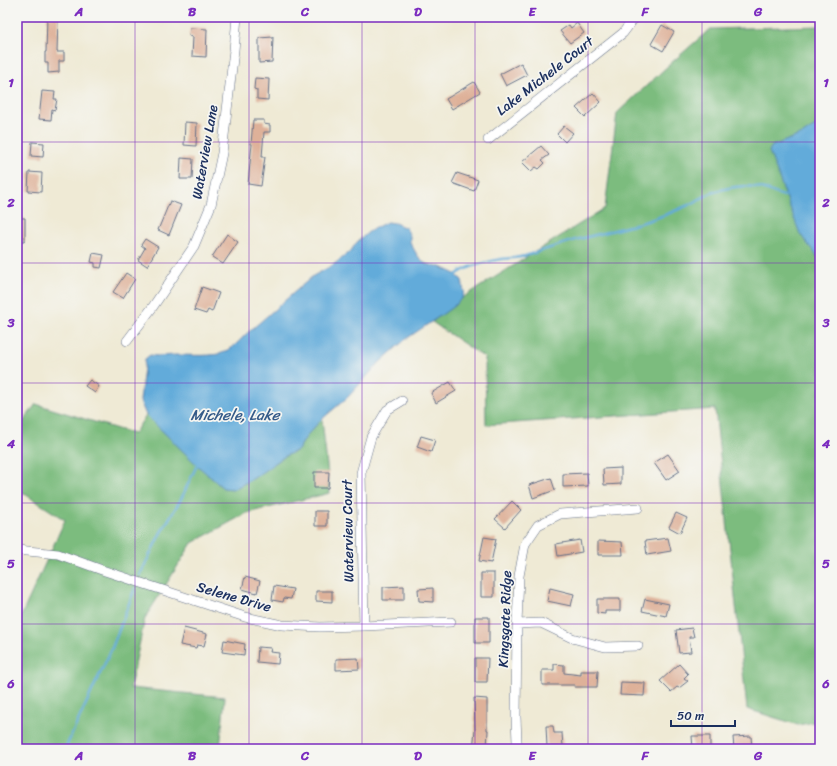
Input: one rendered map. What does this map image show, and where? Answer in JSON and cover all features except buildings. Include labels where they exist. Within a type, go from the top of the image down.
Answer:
[{"type":"street","name":"Waterview Lane","points":[[127,341],[152,308],[194,246],[211,205],[222,153],[237,17]]},
{"type":"street","name":"Lake Michele Court","points":[[488,140],[623,33],[634,17]]},
{"type":"street","name":"Waterview Court","points":[[364,626],[361,473],[371,437],[387,410],[402,400]]},
{"type":"street","name":"Kingsgate Ridge","points":[[519,749],[517,742],[516,718],[517,624],[519,576],[525,544],[538,525],[560,514],[638,508]]},
{"type":"street","name":"Selene Drive","points":[[17,550],[58,554],[245,617],[282,625],[320,627],[451,622]]},
{"type":"street","points":[[517,624],[541,623],[572,638],[605,647],[638,646]]},
{"type":"green space","points":[[820,26],[820,721],[798,725],[747,709],[715,409],[486,425],[485,358],[432,322],[462,298],[605,208],[617,113],[710,29]]},
{"type":"green space","points":[[36,404],[134,434],[146,415],[223,488],[234,489],[254,478],[285,456],[298,450],[308,434],[322,419],[330,493],[247,513],[192,543],[145,618],[130,688],[225,697],[220,748],[17,749],[17,625],[65,520],[17,489],[17,430]]},
{"type":"water","points":[[820,123],[820,260],[800,234],[769,151],[772,146],[803,134]]},
{"type":"water","name":"Michele, Lake","points":[[387,222],[395,223],[406,228],[410,236],[410,242],[417,255],[426,264],[441,267],[454,273],[462,280],[464,292],[462,298],[454,306],[406,339],[380,362],[348,397],[322,419],[308,434],[298,450],[285,456],[254,478],[234,489],[223,488],[199,467],[146,415],[140,401],[145,359],[150,355],[208,355],[225,352],[235,345],[313,276],[333,265],[350,252],[357,242],[371,230]]},
{"type":"waterway","points":[[456,275],[466,269],[484,263],[525,256],[572,241],[648,221],[693,203],[719,190],[744,186],[768,190],[785,196]]},
{"type":"waterway","points":[[140,575],[160,534],[181,499],[197,465]]},
{"type":"waterway","points":[[65,749],[112,648],[135,588]]}]
